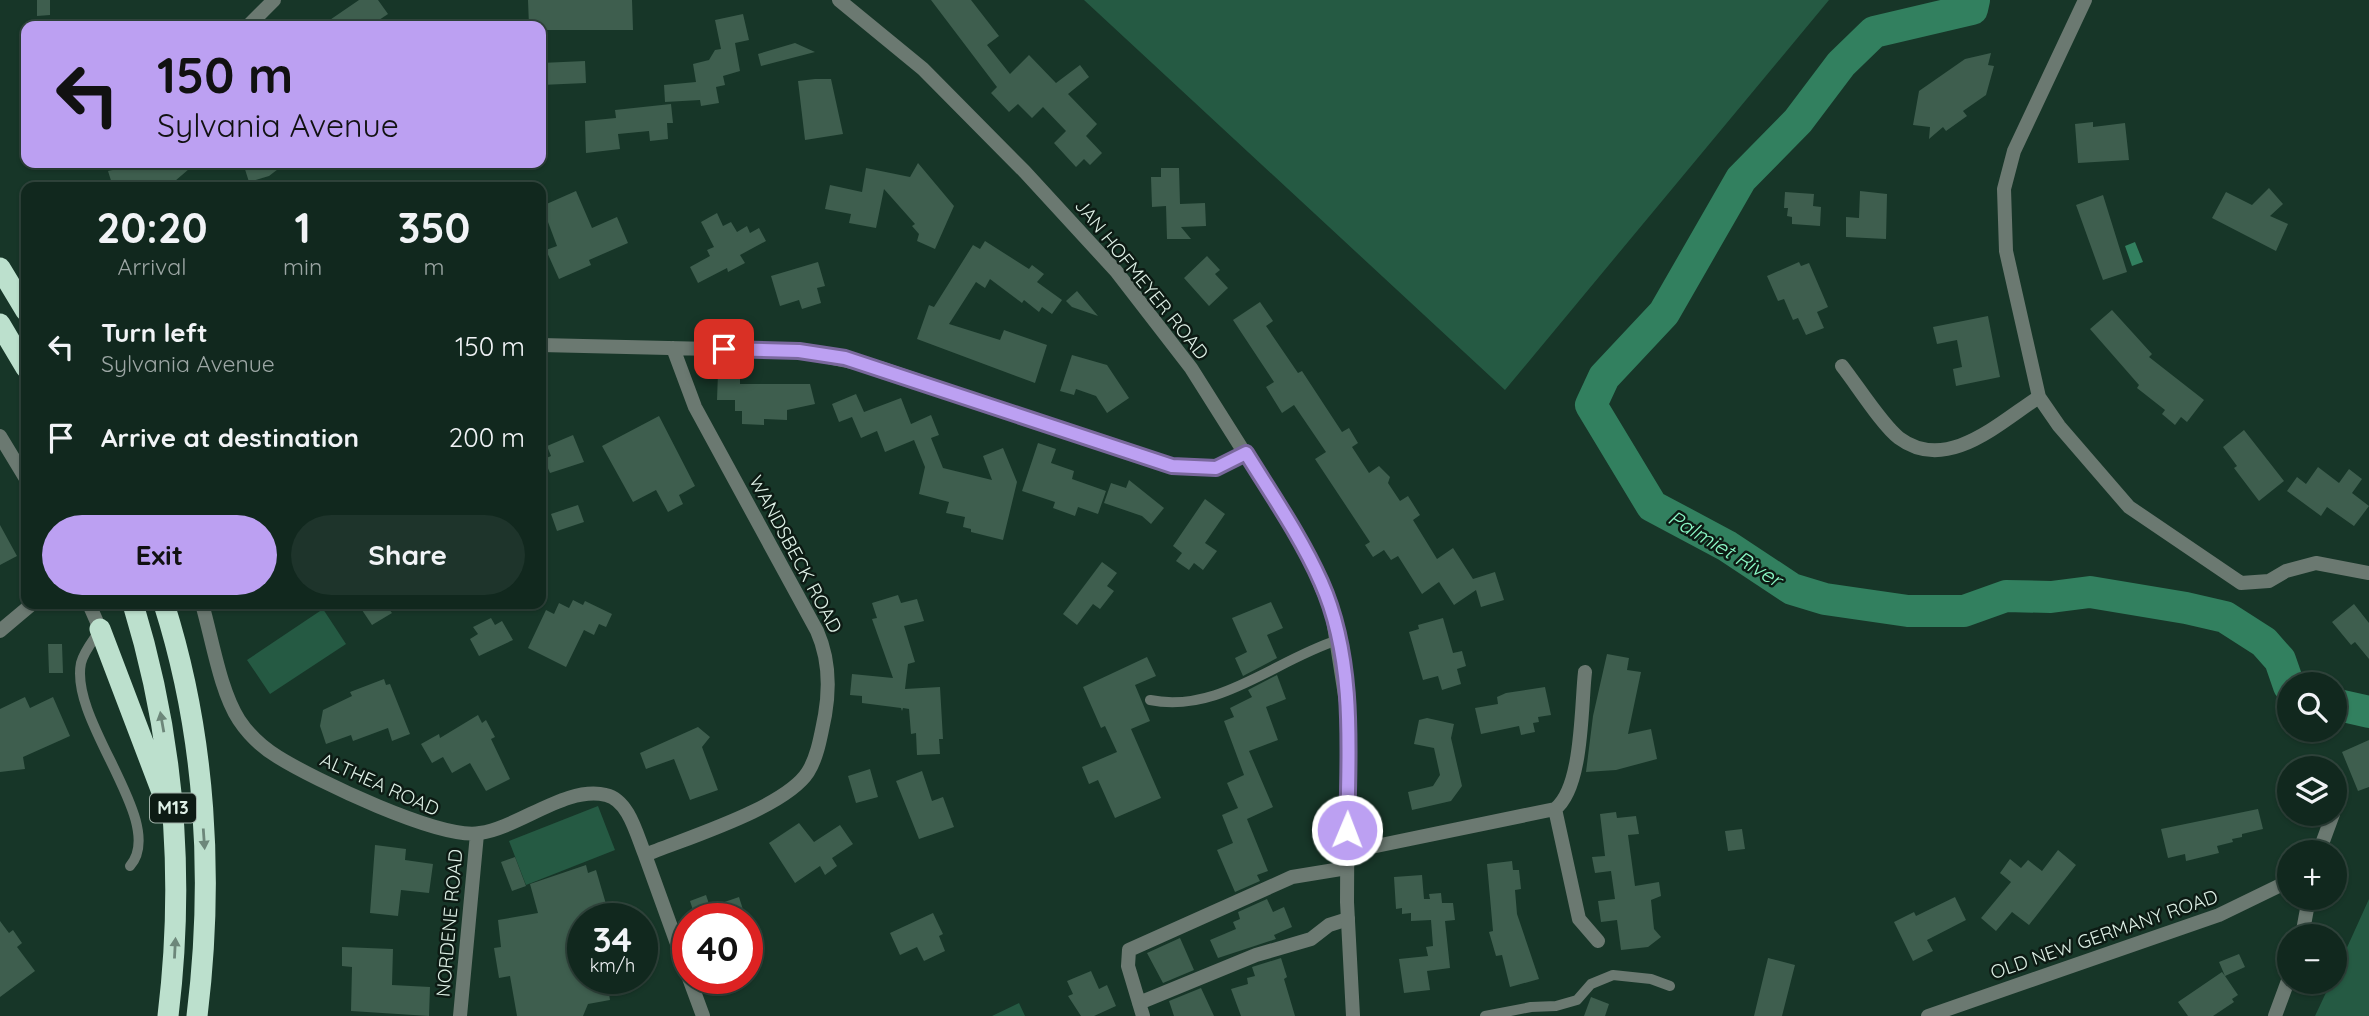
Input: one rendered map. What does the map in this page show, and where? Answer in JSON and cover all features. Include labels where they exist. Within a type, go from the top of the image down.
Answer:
[{"type":"highway","points":[[0,268],[21,304]]},
{"type":"highway","points":[[0,324],[21,360]]},
{"type":"highway","name":"M13","points":[[134,609],[159,706],[170,768],[177,902],[168,1016]]},
{"type":"highway","name":"M13","points":[[165,609],[185,684],[202,812],[205,901],[197,1016]]},
{"type":"highway","points":[[100,629],[174,825]]},
{"type":"street","points":[[253,21],[274,0]]},
{"type":"street","name":"JAN HOFMEYER ROAD","points":[[839,0],[923,69],[1079,229],[1158,324],[1246,453],[1307,552],[1322,584],[1338,640],[1348,715],[1347,867],[1353,1016]]},
{"type":"street","points":[[2085,0],[2014,151],[2004,189],[2006,251],[2039,397],[2059,426],[2109,485],[2144,520],[2241,583],[2269,581],[2296,567],[2316,563],[2369,573]]},
{"type":"street","points":[[546,345],[799,351],[845,358],[1172,466],[1216,468],[1246,453]]},
{"type":"street","name":"WANDSBECK ROAD","points":[[645,855],[767,804],[796,785],[807,772],[820,740],[829,684],[825,654],[817,631],[695,407],[673,348]]},
{"type":"street","points":[[1842,366],[1898,438],[1923,452],[1944,452],[1972,441],[2039,397]]},
{"type":"street","points":[[0,436],[21,471]]},
{"type":"street","points":[[0,631],[26,609]]},
{"type":"street","points":[[91,609],[100,629]]},
{"type":"street","name":"ALTHEA ROAD","points":[[203,609],[232,706],[253,738],[276,756],[309,774],[449,833],[477,834],[495,830],[572,797],[597,793],[615,798],[623,807],[645,855]]},
{"type":"street","points":[[1347,852],[1555,809],[1562,804],[1572,786],[1585,671]]},
{"type":"street","points":[[1555,809],[1579,919],[1598,941]]},
{"type":"street","name":"NORDENE ROAD","points":[[460,1016],[477,834]]},
{"type":"street","points":[[645,855],[672,931]]},
{"type":"street","points":[[1347,867],[1292,877],[1134,946],[1129,950],[1127,959],[1141,1009],[1256,955],[1311,939],[1329,925],[1348,919]]},
{"type":"street","name":"OLD NEW GERMANY ROAD","points":[[1928,1016],[2219,915],[2277,887]]},
{"type":"street","points":[[695,994],[703,1016]]},
{"type":"street","points":[[2275,1016],[2283,994]]},
{"type":"lane","points":[[100,629],[81,663],[82,692],[92,726],[132,808],[138,850],[130,866]]},
{"type":"lane","points":[[1150,700],[1174,705],[1220,695],[1305,651],[1338,640]]},
{"type":"lane","points":[[1485,1016],[1531,1007],[1556,1006],[1577,1000],[1591,984],[1614,975],[1651,979],[1670,986]]},
{"type":"shaded area","points":[[1084,0],[1829,0],[1505,390]]},
{"type":"shaded area","points":[[2135,242],[2143,262],[2132,266],[2125,246]]},
{"type":"shaded area","points":[[323,609],[346,644],[270,694],[247,660]]},
{"type":"shaded area","points":[[598,806],[615,850],[526,885],[509,841]]},
{"type":"shaded area","points":[[2369,899],[2369,1016],[2315,1016],[2325,994],[2347,994],[2347,948]]},
{"type":"shaded area","points":[[1019,1003],[1025,1016],[992,1016]]},
{"type":"building","points":[[37,0],[50,0],[50,15],[37,16]]},
{"type":"building","points":[[359,0],[378,0],[388,14],[378,21],[328,21]]},
{"type":"building","points":[[528,0],[632,0],[633,30],[546,30],[546,21],[529,21]]},
{"type":"building","points":[[931,0],[971,0],[999,36],[987,45],[1010,74],[1029,55],[1056,83],[1080,65],[1089,77],[1068,94],[1097,124],[1086,136],[1102,153],[1090,165],[1084,159],[1076,167],[1054,143],[1066,131],[1043,107],[1032,118],[1018,104],[1009,112],[991,93],[997,87]]},
{"type":"building","points":[[743,14],[749,40],[735,43],[740,71],[723,76],[725,85],[716,87],[719,103],[701,106],[700,100],[665,102],[664,85],[696,82],[693,64],[709,60],[715,50],[721,49],[715,20]]},
{"type":"building","points":[[795,43],[815,52],[761,66],[758,54]]},
{"type":"building","points":[[1991,53],[1988,65],[1994,66],[1986,95],[1963,111],[1967,116],[1946,131],[1943,127],[1929,139],[1930,127],[1913,125],[1919,91],[1965,59]]},
{"type":"building","points":[[585,61],[586,83],[546,85],[546,63]]},
{"type":"building","points":[[831,79],[843,134],[805,140],[798,81]]},
{"type":"building","points":[[671,104],[673,123],[667,123],[668,139],[650,141],[649,131],[618,134],[620,149],[586,153],[585,121],[616,118],[615,110]]},
{"type":"building","points":[[2093,122],[2093,127],[2125,123],[2129,160],[2078,163],[2075,124]]},
{"type":"building","points":[[918,163],[954,206],[935,249],[917,241],[919,234],[912,226],[915,224],[884,189],[876,228],[849,223],[851,214],[825,209],[830,185],[862,192],[866,168],[910,177]]},
{"type":"building","points":[[122,168],[190,168],[174,182],[111,182],[108,171]]},
{"type":"building","points":[[245,168],[279,168],[269,176],[249,182]]},
{"type":"building","points":[[1161,168],[1179,168],[1180,204],[1205,203],[1206,226],[1181,227],[1191,239],[1167,239],[1166,206],[1152,207],[1151,177],[1161,177]]},
{"type":"building","points":[[2269,188],[2283,204],[2270,216],[2288,224],[2276,251],[2212,218],[2226,192],[2252,205]]},
{"type":"building","points":[[576,191],[592,228],[617,217],[628,243],[589,260],[591,265],[559,279],[546,250],[557,246],[546,217],[546,204]]},
{"type":"building","points":[[1860,191],[1887,194],[1886,239],[1846,237],[1846,217],[1859,218]]},
{"type":"building","points":[[1785,192],[1814,194],[1813,206],[1821,207],[1820,226],[1792,224],[1792,217],[1787,216],[1788,208],[1784,208]]},
{"type":"building","points":[[2103,195],[2127,272],[2103,280],[2076,205]]},
{"type":"building","points":[[717,213],[723,226],[731,222],[737,232],[747,226],[750,233],[759,228],[766,241],[740,255],[745,263],[728,272],[727,268],[698,283],[690,267],[710,256],[707,250],[714,247],[701,222]]},
{"type":"building","points":[[985,241],[1029,269],[1032,265],[1044,274],[1037,282],[1062,300],[1052,314],[1042,307],[1039,312],[990,279],[985,288],[976,282],[949,324],[1000,340],[1004,330],[1047,345],[1035,383],[917,339],[929,305],[934,307],[973,245],[980,249]]},
{"type":"building","points":[[1207,256],[1220,270],[1215,274],[1228,288],[1209,306],[1184,278]]},
{"type":"building","points":[[818,262],[825,286],[817,288],[821,303],[802,309],[799,300],[780,306],[771,276]]},
{"type":"building","points":[[1799,262],[1801,266],[1809,263],[1828,307],[1817,312],[1824,328],[1806,335],[1798,318],[1793,320],[1784,299],[1778,301],[1767,276]]},
{"type":"building","points":[[1077,291],[1098,316],[1072,307],[1066,301]]},
{"type":"building","points":[[1260,302],[1273,321],[1266,326],[1298,373],[1302,371],[1342,432],[1349,428],[1358,443],[1352,447],[1369,473],[1379,466],[1390,477],[1388,483],[1400,501],[1408,496],[1420,515],[1413,520],[1437,559],[1453,548],[1473,579],[1495,572],[1504,600],[1481,607],[1476,590],[1454,605],[1439,582],[1422,594],[1398,556],[1391,560],[1384,550],[1373,557],[1365,545],[1370,542],[1315,459],[1326,452],[1294,405],[1282,413],[1266,387],[1274,382],[1233,320]]},
{"type":"building","points":[[2112,310],[2152,354],[2149,357],[2204,400],[2187,422],[2181,417],[2175,425],[2162,414],[2165,410],[2137,388],[2139,385],[2090,329]]},
{"type":"building","points":[[1988,316],[2000,377],[1956,386],[1953,369],[1962,367],[1957,340],[1937,344],[1933,327]]},
{"type":"building","points":[[1072,355],[1107,365],[1129,398],[1107,413],[1096,396],[1076,389],[1074,395],[1060,391]]},
{"type":"building","points":[[718,373],[740,373],[740,384],[810,384],[815,404],[787,410],[787,420],[764,419],[764,425],[742,424],[742,411],[735,411],[735,400],[717,400]]},
{"type":"building","points":[[856,394],[864,412],[901,398],[911,424],[931,415],[939,435],[931,438],[943,468],[992,480],[983,456],[1003,448],[1017,482],[1003,540],[971,532],[971,529],[963,527],[965,517],[946,513],[949,502],[919,494],[925,467],[914,440],[885,452],[877,431],[861,438],[852,417],[839,422],[832,404]]},
{"type":"building","points":[[659,416],[695,486],[679,495],[683,504],[668,512],[656,490],[633,502],[602,446]]},
{"type":"building","points":[[2244,430],[2284,481],[2259,501],[2234,468],[2237,466],[2223,447]]},
{"type":"building","points":[[573,435],[584,462],[550,473],[546,464],[546,458],[551,456],[547,446]]},
{"type":"building","points":[[1038,443],[1056,449],[1051,463],[1074,471],[1072,479],[1106,491],[1098,514],[1078,507],[1075,516],[1053,508],[1055,502],[1022,491]]},
{"type":"building","points":[[2318,467],[2339,483],[2349,469],[2362,479],[2352,493],[2369,506],[2354,526],[2327,507],[2321,516],[2287,491],[2297,477],[2306,484]]},
{"type":"building","points":[[1129,480],[1164,508],[1151,524],[1142,516],[1104,503],[1111,483],[1126,488]]},
{"type":"building","points":[[1205,499],[1225,514],[1205,543],[1217,551],[1203,570],[1194,563],[1189,570],[1176,561],[1182,553],[1173,546]]},
{"type":"building","points":[[578,505],[584,522],[557,531],[551,514]]},
{"type":"building","points":[[0,525],[17,556],[0,565]]},
{"type":"building","points":[[1102,562],[1117,573],[1107,586],[1114,591],[1100,609],[1093,604],[1077,625],[1063,614]]},
{"type":"building","points":[[898,595],[901,603],[917,599],[924,621],[904,626],[915,662],[908,664],[905,689],[940,687],[943,739],[939,739],[940,754],[917,755],[916,733],[911,734],[909,709],[903,708],[902,711],[901,708],[862,703],[862,696],[850,695],[852,674],[893,678],[872,619],[877,618],[872,603]]},
{"type":"building","points":[[573,600],[583,605],[585,601],[612,614],[606,627],[599,624],[594,635],[584,630],[566,667],[528,648],[546,610],[554,614],[559,603],[569,608]]},
{"type":"building","points":[[1271,602],[1283,628],[1267,635],[1277,658],[1243,676],[1235,658],[1247,652],[1232,618]]},
{"type":"building","points":[[2354,604],[2369,623],[2369,659],[2355,642],[2351,645],[2332,622]]},
{"type":"building","points":[[361,609],[389,609],[392,613],[372,625]]},
{"type":"building","points":[[491,618],[495,625],[502,621],[513,640],[479,656],[470,639],[478,634],[473,627]]},
{"type":"building","points":[[1443,618],[1453,653],[1462,651],[1466,666],[1457,669],[1461,684],[1442,690],[1438,676],[1423,680],[1409,632],[1419,629],[1418,625]]},
{"type":"building","points":[[48,644],[62,644],[63,673],[49,673]]},
{"type":"building","points":[[1607,654],[1629,658],[1627,670],[1641,672],[1628,734],[1651,729],[1657,759],[1616,770],[1586,772],[1593,716]]},
{"type":"building","points":[[1147,657],[1156,676],[1135,685],[1150,721],[1131,729],[1161,798],[1115,818],[1098,780],[1089,784],[1082,767],[1117,752],[1105,726],[1101,728],[1083,687]]},
{"type":"building","points":[[1277,675],[1286,699],[1266,707],[1278,740],[1249,751],[1273,807],[1247,819],[1268,871],[1257,875],[1260,881],[1235,892],[1217,850],[1233,843],[1222,815],[1238,808],[1227,783],[1244,775],[1224,721],[1234,717],[1230,708],[1252,697],[1248,690]]},
{"type":"building","points":[[384,679],[386,685],[390,684],[410,734],[392,741],[388,728],[353,741],[351,735],[326,744],[320,726],[323,710],[352,696],[350,692]]},
{"type":"building","points":[[1545,687],[1551,715],[1538,717],[1539,722],[1533,723],[1535,732],[1521,735],[1519,726],[1481,734],[1475,708],[1498,704],[1497,697],[1506,693]]},
{"type":"building","points":[[25,697],[30,708],[53,697],[70,736],[23,757],[25,769],[0,772],[0,709]]},
{"type":"building","points":[[478,715],[482,723],[486,720],[495,737],[491,739],[510,779],[486,791],[470,763],[452,773],[443,757],[432,763],[421,744],[439,734],[440,738]]},
{"type":"building","points":[[1427,718],[1454,724],[1451,738],[1462,786],[1451,801],[1412,810],[1408,792],[1433,786],[1440,775],[1434,748],[1414,744],[1419,720]]},
{"type":"building","points":[[698,727],[710,737],[702,747],[718,790],[690,800],[674,759],[646,769],[640,753]]},
{"type":"building","points":[[2369,740],[2369,787],[2358,791],[2347,764],[2347,756],[2342,752]]},
{"type":"building","points":[[870,769],[878,797],[856,803],[848,776]]},
{"type":"building","points":[[922,771],[932,801],[943,797],[954,827],[919,839],[896,781]]},
{"type":"building","points":[[2258,809],[2263,829],[2242,834],[2242,837],[2232,839],[2233,842],[2217,846],[2219,853],[2186,861],[2185,854],[2168,858],[2161,829]]},
{"type":"building","points":[[1616,812],[1617,818],[1636,816],[1639,834],[1628,835],[1635,886],[1659,882],[1661,896],[1651,900],[1654,929],[1661,937],[1648,947],[1621,950],[1617,920],[1601,922],[1598,901],[1615,899],[1611,871],[1595,873],[1592,857],[1605,856],[1600,814]]},
{"type":"building","points":[[799,823],[814,842],[840,825],[853,844],[832,858],[837,866],[825,875],[820,866],[795,883],[769,843]]},
{"type":"building","points":[[1742,829],[1745,849],[1728,851],[1725,831]]},
{"type":"building","points":[[375,845],[406,849],[405,860],[433,864],[429,893],[401,890],[398,916],[370,913]]},
{"type":"building","points":[[2058,850],[2076,865],[2029,925],[2012,912],[1996,931],[1981,918],[2011,882],[2000,873],[2010,859],[2021,868],[2028,860],[2042,871]]},
{"type":"building","points":[[515,857],[526,886],[512,891],[501,862]]},
{"type":"building","points":[[1512,861],[1513,870],[1519,870],[1521,889],[1515,890],[1517,914],[1539,979],[1510,987],[1502,955],[1496,956],[1489,932],[1493,931],[1487,864]]},
{"type":"building","points":[[586,865],[588,873],[596,870],[606,903],[567,903],[567,994],[609,994],[610,1000],[588,1004],[583,1016],[517,1016],[510,976],[499,978],[494,948],[501,947],[498,920],[538,913],[530,884]]},
{"type":"building","points":[[1422,875],[1424,899],[1430,899],[1429,894],[1441,893],[1442,903],[1453,903],[1455,920],[1445,921],[1450,968],[1427,971],[1430,990],[1404,993],[1399,959],[1428,956],[1426,947],[1433,946],[1431,920],[1411,921],[1411,913],[1402,914],[1402,908],[1396,909],[1394,877]]},
{"type":"building","points":[[706,895],[709,903],[691,903]]},
{"type":"building","points":[[739,897],[741,903],[722,903]]},
{"type":"building","points":[[1955,897],[1966,920],[1927,940],[1933,951],[1913,961],[1894,922],[1914,912],[1916,916]]},
{"type":"building","points":[[1267,899],[1273,912],[1284,907],[1292,927],[1274,935],[1276,939],[1218,958],[1210,940],[1236,929],[1233,922],[1240,919],[1238,912]]},
{"type":"building","points":[[933,913],[943,934],[939,936],[945,951],[924,961],[917,947],[900,955],[890,933]]},
{"type":"building","points":[[0,921],[9,933],[13,930],[22,943],[17,947],[35,971],[0,997]]},
{"type":"building","points":[[1180,938],[1194,970],[1163,983],[1147,953]]},
{"type":"building","points":[[342,947],[393,949],[392,985],[430,987],[429,1016],[351,1011],[352,967],[342,966]]},
{"type":"building","points":[[2239,954],[2245,967],[2225,976],[2219,962]]},
{"type":"building","points":[[1281,958],[1295,1016],[1241,1016],[1231,989],[1248,984],[1247,978],[1255,976],[1252,967]]},
{"type":"building","points":[[1768,958],[1795,965],[1782,1016],[1754,1016]]},
{"type":"building","points":[[1091,971],[1099,989],[1107,985],[1116,1006],[1094,1016],[1081,1016],[1068,996],[1073,994],[1067,981]]},
{"type":"building","points":[[2222,972],[2238,995],[2232,999],[2234,1002],[2213,1016],[2188,1016],[2178,1002]]},
{"type":"building","points":[[1201,988],[1214,1016],[1174,1016],[1169,1001]]},
{"type":"building","points":[[1591,997],[1609,1004],[1605,1016],[1584,1016]]},
{"type":"waterway","name":"Palmiet River","points":[[1974,0],[1972,9],[1874,32],[1841,64],[1798,121],[1741,179],[1664,313],[1604,377],[1591,405],[1652,506],[1727,546],[1792,589],[1825,599],[1908,611],[1964,611],[2006,596],[2051,597],[2090,592],[2186,608],[2225,617],[2264,642],[2280,660],[2284,672]]},
{"type":"waterway","name":"Palmiet River","points":[[2347,707],[2369,712]]},
{"type":"route","points":[[724,349],[799,351],[845,358],[1172,466],[1216,468],[1246,453],[1307,552],[1332,613],[1341,656],[1348,715],[1347,830]]}]
